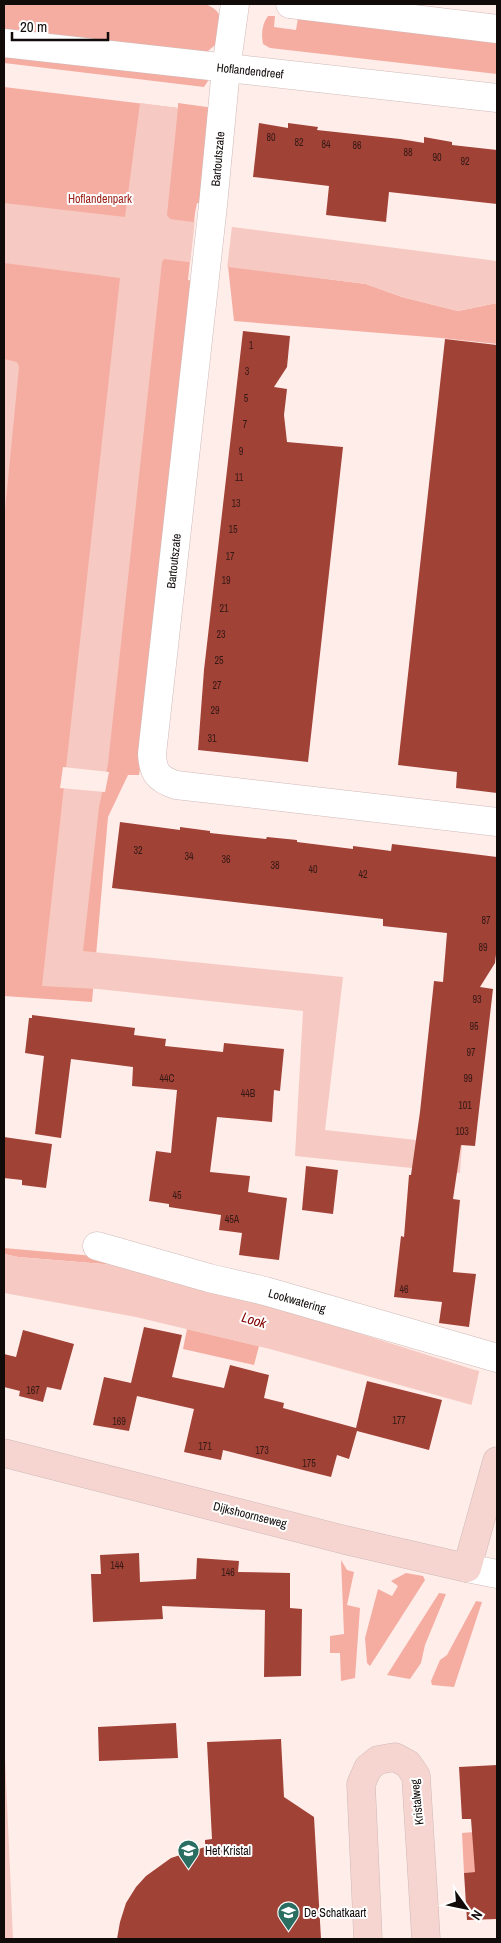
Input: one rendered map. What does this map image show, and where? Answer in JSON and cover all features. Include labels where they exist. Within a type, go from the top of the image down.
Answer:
[{"type":"street","name":"Bartoutszate","points":[[235,4],[226,69],[214,205],[152,754],[153,765],[158,776],[164,782],[176,785],[497,822]]},
{"type":"street","points":[[290,4],[497,29]]},
{"type":"street","name":"Hoflandendreef","points":[[4,43],[497,98]]},
{"type":"street","name":"Lookwatering","points":[[97,1246],[209,1278],[266,1291],[497,1358]]},
{"type":"street","name":"Dijkshoornseweg","points":[[4,1453],[345,1540],[497,1574]]},
{"type":"street","points":[[467,1568],[497,1461]]},
{"type":"street","name":"Kristalweg","points":[[368,1939],[360,1784],[368,1768],[378,1760],[395,1757],[408,1764],[416,1776],[426,1939]]},
{"type":"green space","points":[[4,4],[205,4],[216,10],[219,14],[221,40],[208,51],[198,53],[4,31]]},
{"type":"green space","points":[[268,16],[275,16],[274,27],[296,30],[298,18],[497,40],[497,74],[270,48],[263,44],[262,37],[263,26]]},
{"type":"green space","points":[[4,49],[206,78],[208,81],[204,87],[4,63]]},
{"type":"green space","name":"Hoflandenpark","points":[[4,87],[178,108],[178,103],[214,108],[204,204],[197,203],[195,213],[188,280],[195,281],[141,762],[139,775],[128,775],[108,817],[92,1002],[4,996]]},
{"type":"green space","points":[[228,266],[366,284],[402,297],[458,311],[497,303],[497,344],[234,321]]},
{"type":"green space","points":[[4,1248],[105,1257],[116,1265],[18,1257],[4,1254]]},
{"type":"green space","points":[[187,1329],[259,1346],[254,1365],[183,1349]]},
{"type":"green space","points":[[341,1560],[347,1570],[354,1572],[347,1605],[360,1608],[355,1678],[341,1681],[340,1653],[330,1653],[330,1636],[344,1634]]},
{"type":"green space","points":[[406,1573],[423,1576],[425,1580],[370,1666],[367,1663],[365,1638],[378,1589],[392,1596],[398,1586],[391,1581]]},
{"type":"green space","points":[[439,1593],[446,1594],[425,1645],[421,1663],[410,1679],[387,1675]]},
{"type":"green space","points":[[476,1601],[482,1602],[454,1687],[432,1685],[431,1681],[440,1660],[447,1655]]},
{"type":"green space","points":[[497,1830],[497,1871],[464,1873],[462,1833]]},
{"type":"water","points":[[140,103],[178,108],[167,215],[170,219],[497,261],[497,303],[458,311],[402,297],[366,284],[164,259],[162,262],[108,764],[99,807],[83,951],[343,977],[325,1130],[462,1145],[460,1173],[295,1156],[303,1011],[98,989],[42,986],[120,278],[4,263],[4,203],[125,217]]},
{"type":"water","points":[[4,359],[17,362],[19,367],[4,521]]},
{"type":"water","name":"Look","points":[[4,1254],[18,1257],[116,1265],[301,1315],[475,1370],[497,1375],[497,1412],[270,1349],[136,1317],[4,1293]]},
{"type":"water","points":[[4,1733],[13,1939],[4,1939]]},
{"type":"pier","points":[[195,220],[232,226],[227,269],[190,265]]},
{"type":"pier","points":[[63,767],[109,772],[105,792],[60,788]]},
{"type":"pier","points":[[480,1368],[497,1373],[497,1414],[471,1407]]},
{"type":"building","points":[[259,123],[288,128],[288,123],[318,127],[317,130],[424,143],[424,137],[452,142],[452,145],[497,150],[497,204],[389,192],[386,222],[326,215],[329,186],[253,177]]},
{"type":"building","points":[[243,331],[290,336],[287,367],[274,387],[287,389],[284,415],[287,442],[343,447],[308,762],[198,750],[204,670]]},
{"type":"building","points":[[445,339],[497,345],[497,793],[456,788],[457,772],[398,765]]},
{"type":"building","points":[[120,822],[180,830],[180,827],[210,831],[210,833],[266,839],[267,837],[297,840],[297,842],[353,849],[353,846],[391,851],[392,844],[497,857],[497,946],[495,963],[480,987],[493,989],[475,1146],[461,1145],[453,1199],[460,1200],[453,1272],[476,1274],[469,1327],[439,1323],[442,1302],[394,1297],[401,1236],[404,1237],[409,1175],[411,1175],[420,1112],[434,981],[443,982],[447,933],[383,926],[383,919],[112,888]]},
{"type":"building","points":[[32,1015],[135,1028],[134,1035],[166,1039],[165,1046],[223,1052],[224,1043],[284,1049],[280,1091],[274,1090],[272,1122],[217,1117],[210,1172],[250,1176],[248,1192],[287,1198],[279,1260],[239,1255],[242,1233],[219,1230],[221,1215],[169,1207],[169,1204],[149,1201],[156,1151],[171,1153],[177,1090],[132,1086],[133,1067],[71,1059],[61,1138],[35,1134],[44,1056],[25,1053],[29,1018],[32,1018]]},
{"type":"building","points":[[4,1137],[52,1144],[46,1188],[22,1185],[22,1180],[4,1178]]},
{"type":"building","points":[[306,1166],[338,1170],[333,1214],[302,1210]]},
{"type":"building","points":[[144,1327],[182,1335],[172,1377],[224,1388],[230,1365],[269,1375],[264,1398],[284,1403],[283,1408],[356,1428],[367,1381],[442,1400],[429,1450],[357,1431],[349,1459],[337,1455],[331,1477],[223,1450],[221,1460],[184,1452],[194,1409],[137,1396],[129,1431],[93,1425],[104,1377],[131,1383]]},
{"type":"building","points":[[23,1330],[74,1344],[61,1390],[47,1387],[43,1402],[19,1396],[20,1391],[4,1387],[4,1354],[16,1357]]},
{"type":"building","points":[[139,1553],[140,1582],[196,1579],[197,1558],[239,1561],[238,1572],[290,1573],[290,1608],[302,1609],[301,1676],[264,1677],[265,1610],[162,1606],[163,1619],[93,1622],[91,1574],[101,1574],[100,1555]]},
{"type":"building","points":[[176,1723],[178,1758],[99,1761],[98,1727]]},
{"type":"building","points":[[281,1739],[284,1797],[314,1817],[321,1939],[117,1939],[126,1903],[146,1876],[171,1858],[205,1847],[205,1840],[212,1839],[207,1742]]},
{"type":"building","points":[[497,1765],[497,1919],[467,1920],[464,1873],[475,1872],[471,1819],[462,1819],[459,1767]]},
{"type":"place","name":"Het Kristal","points":[[189,1870]]},
{"type":"place","name":"De Schatkaart","points":[[288,1932]]}]
